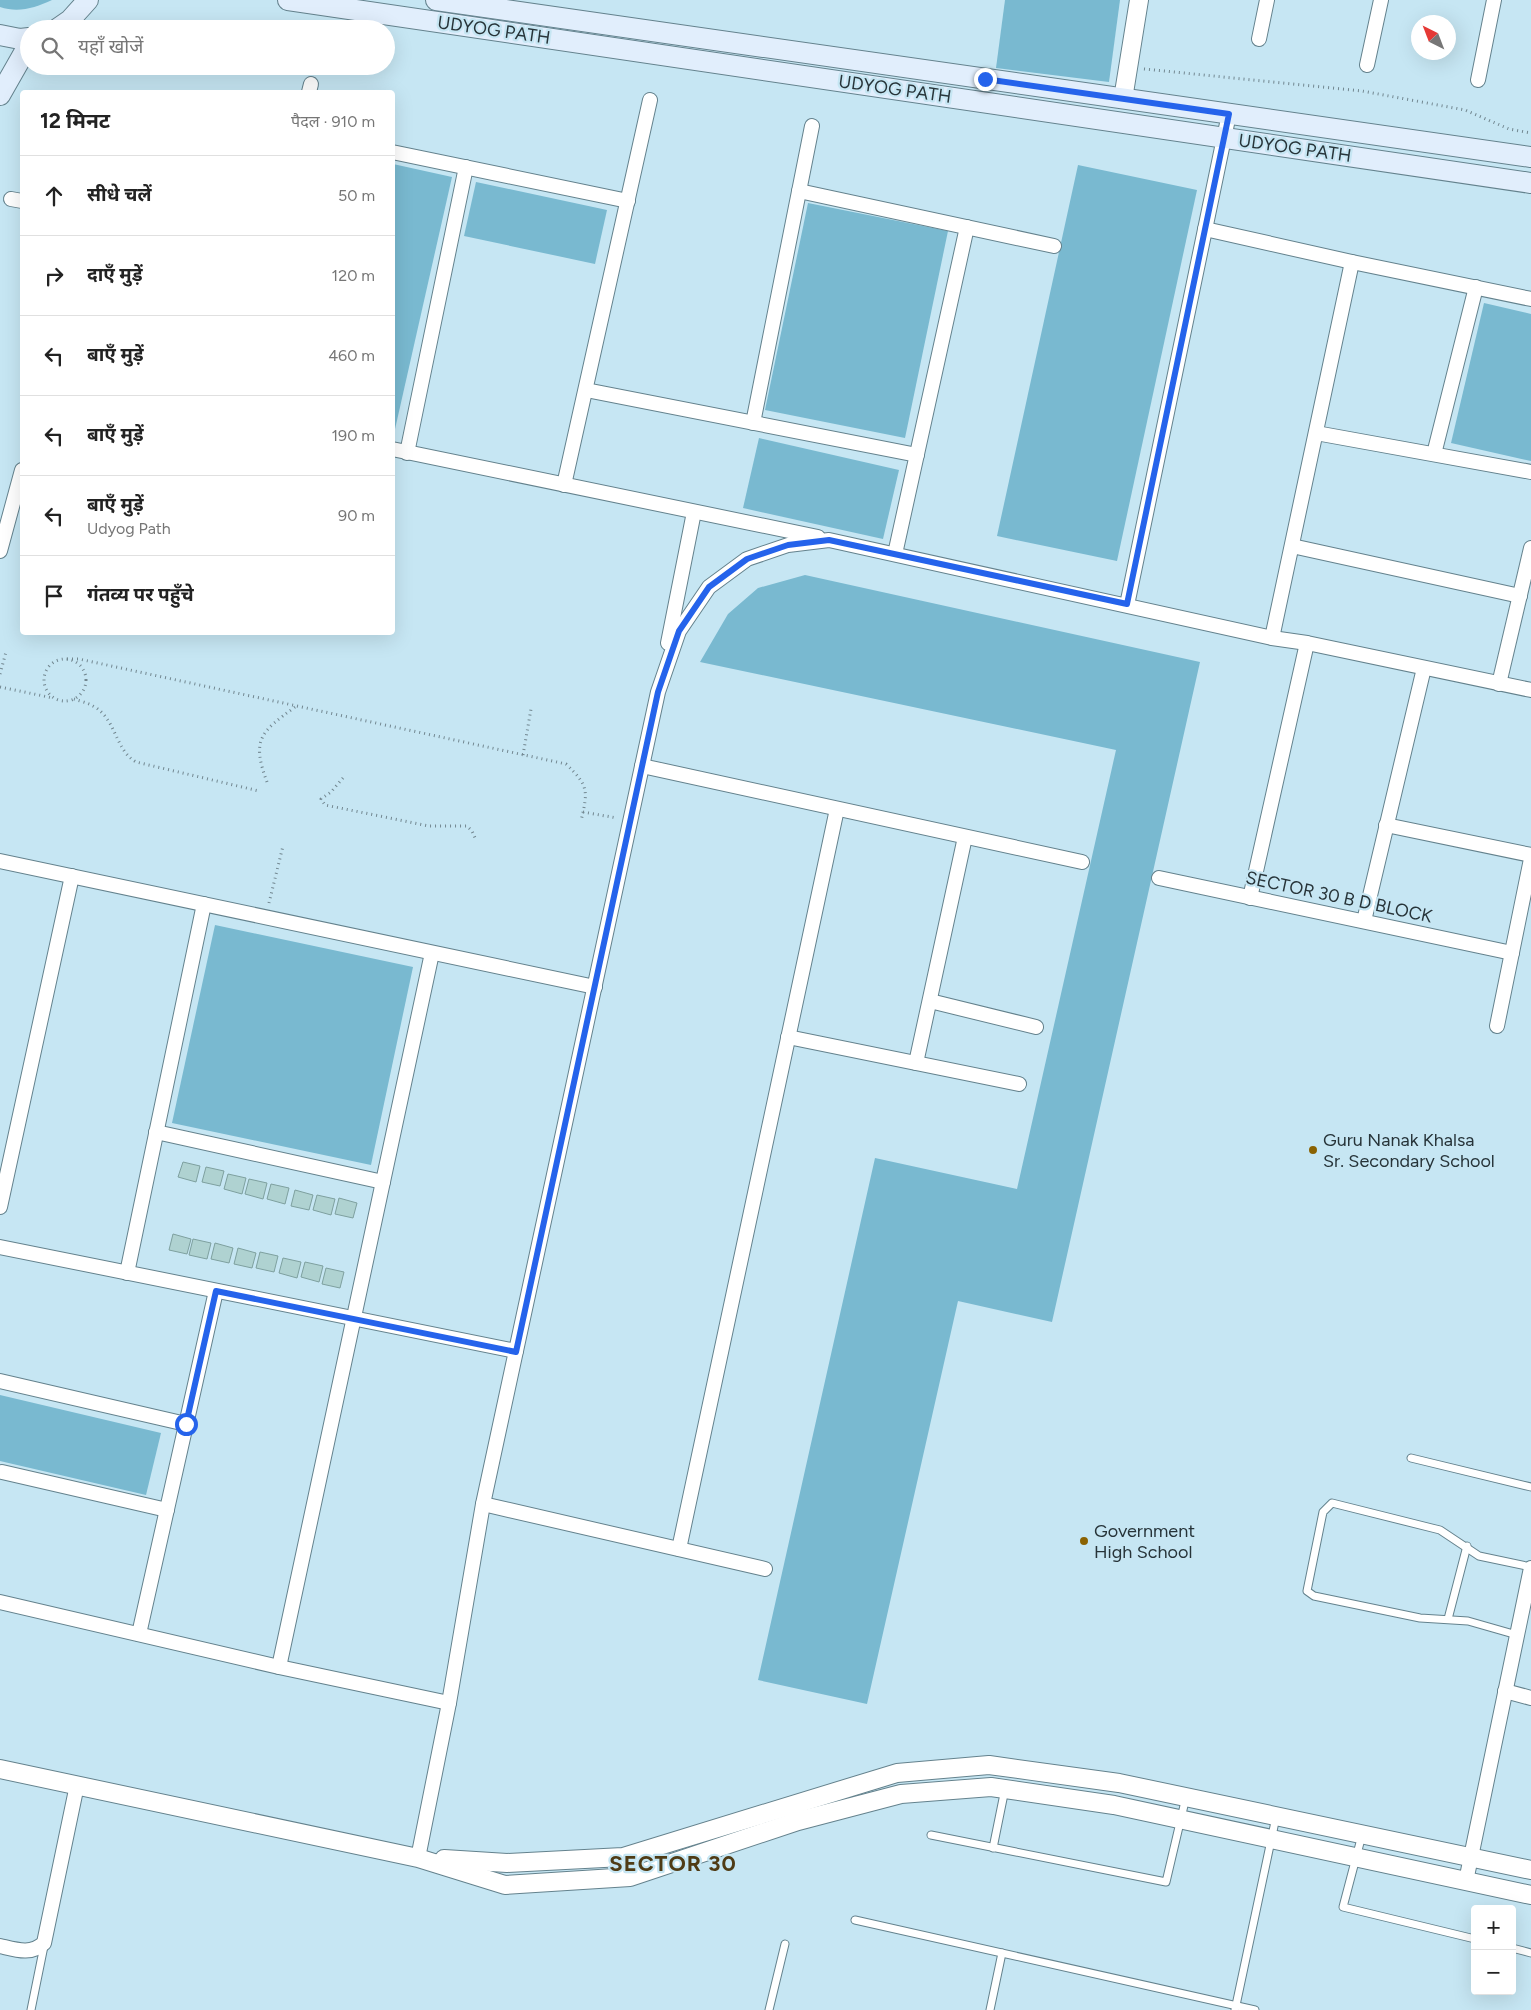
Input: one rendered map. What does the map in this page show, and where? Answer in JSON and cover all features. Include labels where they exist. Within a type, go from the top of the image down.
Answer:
[{"type":"main road","points":[[70,20],[88,0]]},
{"type":"main road","name":"UDYOG PATH","points":[[288,0],[1531,183]]},
{"type":"main road","name":"UDYOG PATH","points":[[436,0],[1531,157]]},
{"type":"main road","points":[[0,36],[20,39]]},
{"type":"main road","points":[[0,95],[20,60]]},
{"type":"street","points":[[1123,99],[1139,0]]},
{"type":"street","points":[[1259,38],[1267,0]]},
{"type":"street","points":[[1366,65],[1381,0]]},
{"type":"street","points":[[1478,80],[1494,0]]},
{"type":"street","points":[[564,485],[650,100]]},
{"type":"street","points":[[1127,604],[1229,114]]},
{"type":"street","points":[[753,423],[812,126]]},
{"type":"street","points":[[395,153],[628,201]]},
{"type":"street","points":[[407,452],[466,167]]},
{"type":"street","points":[[799,192],[1054,246]]},
{"type":"street","points":[[895,554],[967,227]]},
{"type":"street","points":[[1205,229],[1531,299]]},
{"type":"street","points":[[1272,638],[1352,262]]},
{"type":"street","points":[[1434,454],[1476,287]]},
{"type":"street","points":[[586,390],[916,455]]},
{"type":"street","points":[[1316,432],[1531,472]]},
{"type":"street","points":[[395,450],[895,554],[1127,604],[1272,638],[1307,643],[1531,690]]},
{"type":"street","points":[[0,551],[20,477]]},
{"type":"street","points":[[418,1858],[449,1703],[483,1504],[658,692],[694,512]]},
{"type":"street","points":[[658,692],[679,631],[709,587],[747,559],[788,545],[829,540]]},
{"type":"street","points":[[1292,546],[1520,596]]},
{"type":"street","points":[[1499,684],[1531,548]]},
{"type":"street","points":[[1250,898],[1307,643]]},
{"type":"street","points":[[1364,921],[1424,668]]},
{"type":"street","points":[[642,766],[1082,862]]},
{"type":"street","points":[[679,1549],[837,809]]},
{"type":"street","points":[[1386,826],[1531,855]]},
{"type":"street","points":[[916,1063],[966,837]]},
{"type":"street","points":[[1497,1026],[1531,859]]},
{"type":"street","points":[[0,861],[594,987]]},
{"type":"street","points":[[0,1207],[3,1174],[72,876]]},
{"type":"street","name":"SECTOR 30 B D BLOCK","points":[[1159,878],[1512,953]]},
{"type":"street","points":[[127,1273],[204,904]]},
{"type":"street","points":[[279,1667],[432,952]]},
{"type":"street","points":[[930,1001],[1036,1027]]},
{"type":"street","points":[[788,1037],[1018,1084]]},
{"type":"street","points":[[156,1132],[383,1182]]},
{"type":"street","points":[[0,1247],[516,1352]]},
{"type":"street","points":[[139,1634],[216,1291]]},
{"type":"street","points":[[0,1381],[186,1424]]},
{"type":"street","points":[[2,1472],[166,1510]]},
{"type":"street","points":[[483,1504],[765,1569]]},
{"type":"street","points":[[1466,1881],[1517,1635],[1528,1598],[1531,1567]]},
{"type":"street","points":[[0,1602],[279,1667],[449,1703]]},
{"type":"street","points":[[1505,1692],[1531,1698]]},
{"type":"street","points":[[418,1858],[508,1863],[622,1857],[897,1773],[989,1764],[1119,1783],[1531,1870]]},
{"type":"street","points":[[0,1769],[418,1858],[505,1885],[630,1877],[798,1821],[901,1794],[990,1787],[1114,1805],[1531,1895]]},
{"type":"street","points":[[0,1946],[26,1951],[37,1950],[44,1943],[77,1785]]},
{"type":"lane","points":[[1411,1458],[1531,1487]]},
{"type":"lane","points":[[1517,1635],[1468,1620],[1411,1616],[1314,1596],[1307,1591],[1323,1512],[1332,1503],[1440,1530],[1467,1546],[1479,1556],[1531,1567]]},
{"type":"lane","points":[[1448,1619],[1467,1546]]},
{"type":"lane","points":[[993,1848],[1005,1789]]},
{"type":"lane","points":[[931,1835],[1166,1882],[1186,1797]]},
{"type":"lane","points":[[1236,2008],[1276,1816]]},
{"type":"lane","points":[[1362,1834],[1343,1907],[1471,1938]]},
{"type":"lane","points":[[855,1920],[1236,2008],[1255,2010]]},
{"type":"lane","points":[[31,2010],[44,1943]]},
{"type":"lane","points":[[769,2010],[784,1944]]},
{"type":"lane","points":[[1516,1949],[1531,1953]]},
{"type":"lane","points":[[990,2010],[1002,1953]]},
{"type":"path","points":[[1128,68],[1362,91],[1465,110],[1508,129],[1531,133]]},
{"type":"path","points":[[0,674],[6,652]]},
{"type":"path","points":[[55,698],[46,688],[45,674],[54,663],[79,659],[566,764],[581,778],[586,792],[581,821]]},
{"type":"path","points":[[68,660],[80,665],[86,677],[84,690],[74,700]]},
{"type":"path","points":[[0,686],[61,701],[74,700],[94,706],[108,720],[125,754],[136,762],[259,791]]},
{"type":"path","points":[[267,782],[258,751],[264,734],[272,724],[295,707]]},
{"type":"path","points":[[523,755],[531,709]]},
{"type":"path","points":[[343,778],[331,792],[321,799],[325,805],[429,826],[466,826],[472,831],[476,840]]},
{"type":"path","points":[[583,812],[630,821]]},
{"type":"path","points":[[266,917],[283,846]]},
{"type":"shaded area","points":[[0,0],[52,0],[33,7],[13,10],[0,7]]},
{"type":"shaded area","points":[[1005,0],[1120,0],[1109,82],[996,68]]},
{"type":"shaded area","points":[[395,164],[452,177],[395,429]]},
{"type":"shaded area","points":[[1078,165],[1197,190],[1117,561],[997,536]]},
{"type":"shaded area","points":[[476,182],[607,210],[595,264],[464,236]]},
{"type":"shaded area","points":[[808,203],[948,231],[905,438],[765,410]]},
{"type":"shaded area","points":[[1484,303],[1531,314],[1531,461],[1451,443]]},
{"type":"shaded area","points":[[759,438],[899,470],[883,539],[743,508]]},
{"type":"shaded area","points":[[805,575],[1200,662],[1052,1322],[958,1301],[867,1704],[758,1680],[875,1158],[1017,1189],[1116,750],[700,662],[728,614],[758,588]]},
{"type":"shaded area","points":[[215,925],[413,967],[371,1165],[172,1123]]},
{"type":"shaded area","points":[[0,1395],[161,1433],[146,1495],[0,1461]]},
{"type":"building","points":[[183,1162],[200,1166],[196,1182],[178,1177]]},
{"type":"building","points":[[206,1167],[224,1171],[220,1186],[202,1182]]},
{"type":"building","points":[[228,1174],[246,1178],[242,1194],[224,1189]]},
{"type":"building","points":[[249,1179],[267,1183],[263,1199],[245,1194]]},
{"type":"building","points":[[271,1184],[289,1188],[285,1204],[267,1199]]},
{"type":"building","points":[[295,1190],[313,1195],[309,1210],[291,1206]]},
{"type":"building","points":[[317,1195],[335,1199],[331,1215],[313,1210]]},
{"type":"building","points":[[339,1198],[357,1203],[353,1218],[335,1214]]},
{"type":"building","points":[[173,1234],[191,1239],[187,1254],[169,1250]]},
{"type":"building","points":[[193,1239],[211,1243],[207,1259],[189,1255]]},
{"type":"building","points":[[215,1243],[233,1248],[229,1263],[211,1259]]},
{"type":"building","points":[[238,1248],[256,1253],[252,1268],[234,1264]]},
{"type":"building","points":[[260,1252],[278,1256],[274,1272],[256,1268]]},
{"type":"building","points":[[283,1258],[301,1262],[297,1278],[279,1273]]},
{"type":"building","points":[[305,1262],[323,1266],[319,1282],[301,1277]]},
{"type":"building","points":[[326,1268],[344,1272],[340,1288],[322,1284]]},
{"type":"place","name":"Guru Nanak Khalsa Sr. Secondary School","points":[[1313,1150]]},
{"type":"place","name":"Government High School","points":[[1084,1541]]},
{"type":"district","name":"SECTOR 30","points":[[673,1863]]},
{"type":"route","points":[[186,1424],[216,1291],[516,1352],[658,692],[679,631],[709,587],[747,559],[788,545],[829,540],[1127,604],[1229,114],[985,79]]}]
